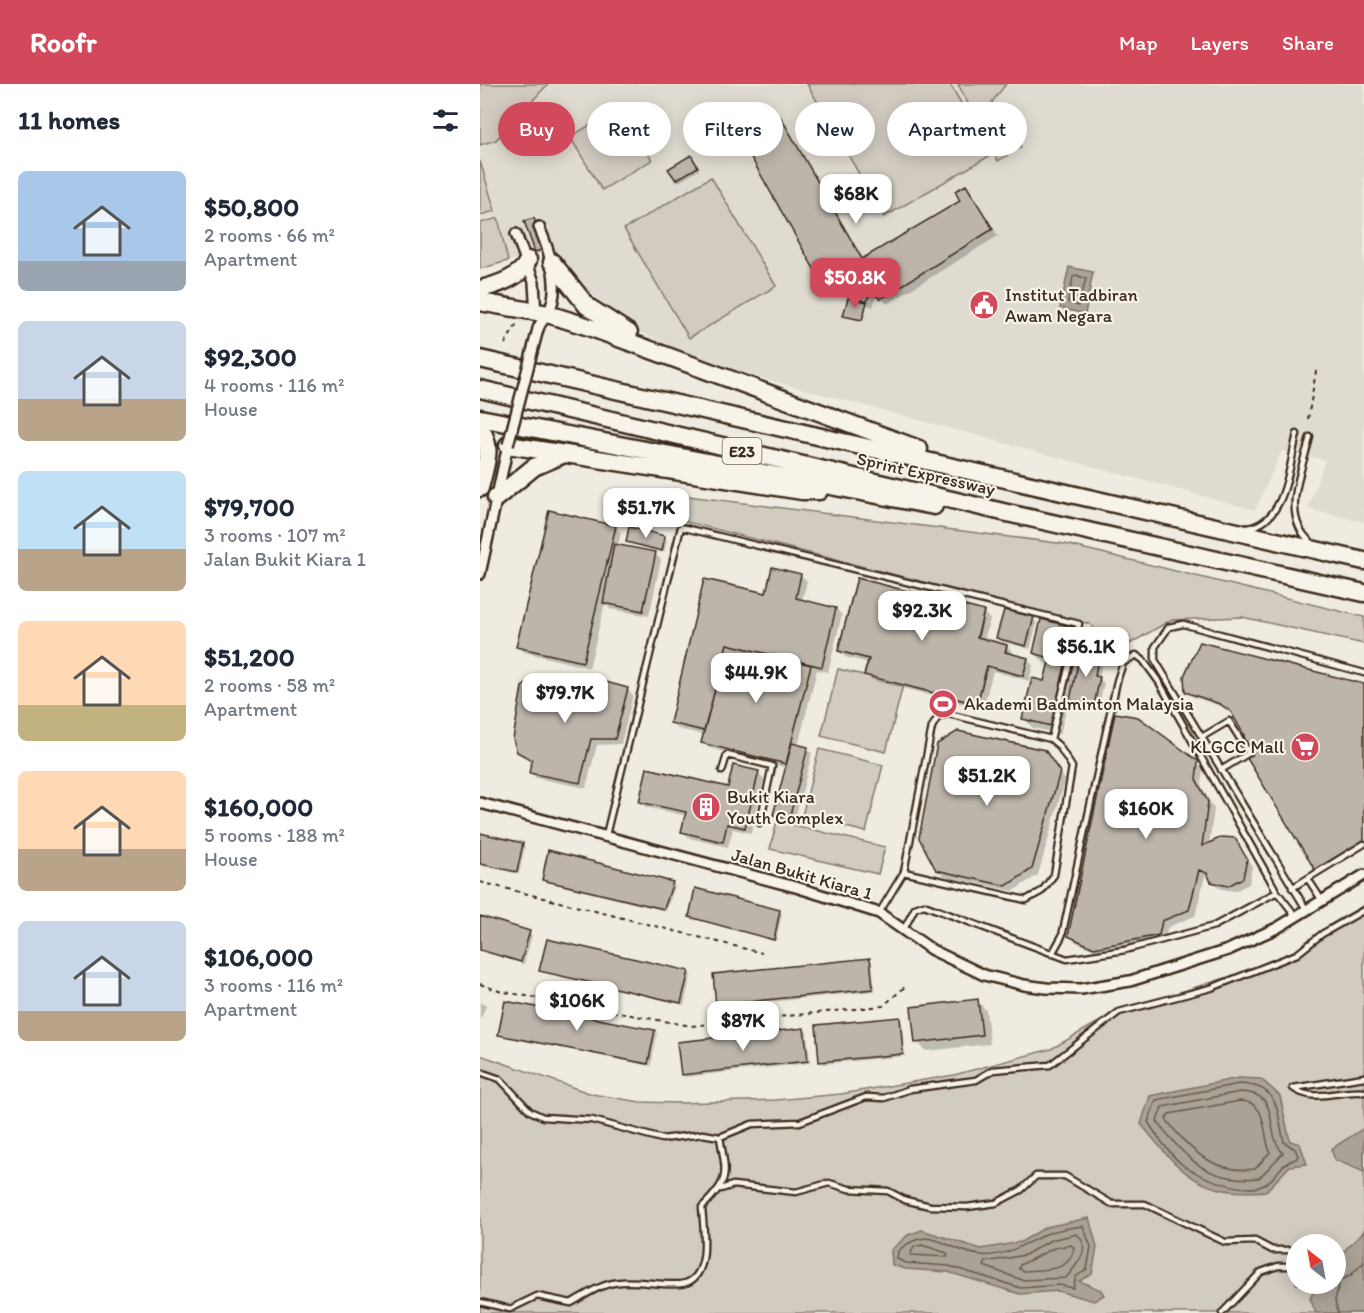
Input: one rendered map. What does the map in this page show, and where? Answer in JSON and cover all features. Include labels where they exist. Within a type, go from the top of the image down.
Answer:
[{"type":"highway","points":[[480,289],[513,276],[526,265],[528,260]]},
{"type":"highway","points":[[552,262],[587,306],[630,334],[645,348]]},
{"type":"highway","points":[[480,302],[645,348],[988,474]]},
{"type":"highway","name":"Sprint Expressway","points":[[480,359],[1364,561]]},
{"type":"highway","name":"Sprint Expressway","points":[[480,389],[1003,512],[1364,593]]},
{"type":"highway","points":[[480,418],[791,477],[847,491],[966,512],[1003,512]]},
{"type":"highway","points":[[480,428],[487,437],[489,450],[480,488]]},
{"type":"highway","points":[[508,445],[802,491],[847,491]]},
{"type":"highway","points":[[496,498],[534,467],[562,455]]},
{"type":"street","points":[[480,574],[536,319],[554,284],[552,262],[539,227]]},
{"type":"street","points":[[516,234],[528,260],[534,282],[536,319]]},
{"type":"street","name":"Jalan Bukit Kiara 1","points":[[481,805],[606,836],[879,913],[932,950],[984,975],[1024,985],[1080,989],[1130,981],[1228,950],[1277,928],[1321,899],[1364,875]]},
{"type":"lane","points":[[1234,531],[1258,526],[1269,518],[1278,506],[1297,434]]},
{"type":"lane","points":[[1310,437],[1295,496],[1294,514],[1297,527],[1306,538],[1324,551]]},
{"type":"lane","points":[[606,836],[681,526],[1079,624],[1051,739]]},
{"type":"lane","points":[[1306,909],[1155,660],[1155,647],[1169,627],[1184,624],[1364,673]]},
{"type":"lane","points":[[1052,954],[1062,936],[1117,681],[1123,663],[1136,656],[1143,660],[1159,682],[1277,892],[1295,915]]},
{"type":"lane","points":[[879,913],[904,872],[932,728],[938,717],[948,714],[1051,739],[1072,767],[1054,875],[1042,891],[1026,900],[904,872]]},
{"type":"lane","points":[[1202,737],[1229,722],[1249,753],[1221,770]]},
{"type":"lane","points":[[722,771],[727,755],[772,766],[760,823]]},
{"type":"lane","points":[[1292,888],[1364,844]]},
{"type":"lane","points":[[1308,879],[1321,899]]},
{"type":"lane","points":[[903,930],[915,908],[924,905],[1002,932],[1067,959],[1125,950],[1222,923],[1277,892]]},
{"type":"lane","points":[[480,1072],[500,1079],[530,1111],[543,1117],[592,1120],[662,1139],[703,1134],[720,1137],[752,1124],[800,1122],[866,1096],[884,1098],[910,1089],[976,1080],[993,1070],[1050,1065],[1119,1012],[1210,988],[1297,954],[1322,934],[1364,910]]},
{"type":"lane","points":[[1364,1077],[1293,1089],[1301,1094],[1331,1096],[1364,1092]]},
{"type":"lane","points":[[720,1137],[726,1175],[721,1189]]},
{"type":"lane","points":[[480,1302],[510,1309],[537,1296],[571,1303],[602,1285],[621,1282],[683,1284],[697,1273],[705,1254],[702,1207],[721,1189],[734,1185],[796,1192],[829,1183],[849,1189],[888,1191],[905,1200],[930,1206],[967,1207],[996,1203],[1021,1190],[1036,1176],[1065,1176],[1113,1204],[1145,1204],[1225,1242],[1255,1241],[1272,1251],[1286,1250]]},
{"type":"lane","points":[[1222,1313],[1262,1272],[1278,1266],[1286,1266]]},
{"type":"path","points":[[505,344],[536,319]]},
{"type":"path","points":[[1308,418],[1316,371]]},
{"type":"path","points":[[480,882],[762,953]]},
{"type":"path","points":[[480,984],[499,991],[691,1026],[884,1006],[907,985]]},
{"type":"shaded area","points":[[480,84],[548,84],[531,102],[498,102],[498,138],[480,145]]},
{"type":"shaded area","name":"Institut Tadbiran Awam Negara","points":[[548,84],[1364,84],[1364,522],[1308,509],[1325,460],[1282,451],[1255,510],[702,362],[634,329],[576,281],[558,260],[553,247],[509,261],[498,216],[480,221],[480,145],[498,138],[498,156],[575,156],[575,102],[531,102]]},
{"type":"shaded area","points":[[807,84],[950,84],[960,102],[887,102],[887,156],[989,156],[884,217],[849,156],[875,156],[875,102],[817,102]]},
{"type":"shaded area","points":[[958,84],[1006,84],[992,102],[967,102]]},
{"type":"shaded area","points":[[587,127],[587,156],[650,156],[652,160],[602,190],[575,145],[575,134]]},
{"type":"shaded area","points":[[995,156],[1006,156],[998,161]]},
{"type":"shaded area","points":[[480,161],[495,211],[480,215]]},
{"type":"shaded area","points":[[711,177],[776,286],[689,338],[624,229]]},
{"type":"shaded area","points":[[498,218],[508,261],[480,269],[480,223]]},
{"type":"shaded area","points":[[680,495],[1065,544],[1364,617],[1364,644],[1242,617],[1171,620],[1112,654],[1090,624],[679,520]]},
{"type":"shaded area","points":[[857,578],[984,611],[978,637],[1007,645],[1006,652],[1028,658],[1023,676],[987,666],[977,704],[903,685],[886,752],[821,736],[838,669],[864,675],[868,659],[838,651]]},
{"type":"shaded area","points":[[819,749],[883,765],[866,832],[802,816]]},
{"type":"shaded area","points":[[777,821],[885,847],[878,874],[770,849]]},
{"type":"shaded area","points":[[1364,905],[1364,1313],[480,1313],[480,1055],[592,1094],[640,1102],[776,1100],[841,1094],[954,1075],[1051,1049],[1109,1016],[1235,975],[1297,950],[1333,923]]},
{"type":"water","points":[[1069,267],[1093,272],[1085,314],[1060,308]]},
{"type":"water","points":[[1239,1078],[1261,1079],[1280,1096],[1290,1141],[1300,1144],[1307,1164],[1290,1166],[1266,1191],[1224,1190],[1193,1178],[1168,1156],[1141,1124],[1150,1096]]},
{"type":"water","points":[[1364,1128],[1364,1172],[1335,1160],[1331,1149]]},
{"type":"water","points":[[1089,1218],[1097,1247],[1092,1274],[1079,1281],[1101,1290],[1104,1295],[1094,1301],[1058,1291],[1020,1294],[948,1272],[905,1269],[892,1265],[891,1250],[908,1235],[922,1230],[981,1249],[1021,1242],[1046,1227]]},
{"type":"water","points":[[1364,1231],[1364,1313],[1316,1313],[1310,1298],[1312,1294],[1346,1294],[1346,1249]]},
{"type":"building","points":[[783,121],[795,142],[795,156],[803,156],[862,259],[960,201],[955,191],[966,185],[993,229],[880,299],[870,290],[867,302],[851,297],[854,287],[845,282],[827,292],[750,156],[783,156]]},
{"type":"building","points":[[689,156],[698,167],[676,180],[668,169]]},
{"type":"building","points":[[534,218],[544,249],[535,252],[524,221]]},
{"type":"building","points":[[848,298],[867,302],[862,320],[843,316]]},
{"type":"building","points":[[549,510],[616,526],[583,662],[516,647]]},
{"type":"building","points":[[629,527],[665,536],[662,551],[626,542]]},
{"type":"building","points":[[614,544],[656,552],[643,611],[603,603]]},
{"type":"building","points":[[772,567],[801,574],[796,598],[836,608],[822,667],[727,644],[704,731],[670,723],[704,579],[766,593]]},
{"type":"building","points":[[857,578],[984,611],[977,637],[1007,645],[1005,652],[1028,658],[1023,676],[987,666],[977,704],[864,675],[869,659],[838,651]]},
{"type":"building","points":[[1004,610],[1034,617],[1026,646],[996,638]]},
{"type":"building","points":[[1041,619],[1076,628],[1051,726],[1022,719],[1032,678],[1044,681],[1050,658],[1033,653]]},
{"type":"building","name":"KLGCC Mall","points":[[1200,642],[1364,684],[1364,840],[1315,870],[1248,760],[1244,735],[1231,712],[1220,704],[1185,692],[1184,676]]},
{"type":"building","points":[[727,644],[811,665],[786,764],[701,743]]},
{"type":"building","points":[[1081,649],[1099,653],[1095,676],[1100,677],[1094,705],[1070,700]]},
{"type":"building","points":[[584,676],[628,688],[615,739],[591,739],[580,783],[529,773],[532,760],[517,752],[513,739],[522,687],[537,677],[579,690]]},
{"type":"building","points":[[1115,713],[1138,717],[1198,761],[1196,779],[1208,802],[1202,846],[1222,837],[1235,838],[1247,859],[1243,878],[1228,886],[1211,882],[1207,873],[1199,870],[1189,910],[1162,921],[1159,935],[1094,948],[1068,936]]},
{"type":"building","points":[[958,731],[1045,750],[1060,772],[1032,869],[1006,886],[936,870],[919,838],[937,744]]},
{"type":"building","points":[[792,743],[808,747],[789,819],[773,815]]},
{"type":"building","name":"Bukit Kiara Youth Complex","points":[[733,765],[759,771],[745,828],[727,824],[723,842],[681,832],[686,812],[639,802],[647,768],[728,787]]},
{"type":"building","points":[[480,833],[523,843],[517,872],[480,864]]},
{"type":"building","points":[[548,850],[673,882],[664,909],[542,880]]},
{"type":"building","points":[[695,888],[780,910],[774,940],[689,917]]},
{"type":"building","points":[[480,916],[530,931],[521,962],[480,950]]},
{"type":"building","points":[[547,939],[689,971],[681,1003],[539,971]]},
{"type":"building","points":[[870,958],[873,989],[716,1005],[713,974]]},
{"type":"building","points":[[978,999],[982,1035],[915,1043],[911,1007]]},
{"type":"building","points":[[505,1001],[655,1030],[648,1064],[498,1035]]},
{"type":"building","points":[[900,1017],[903,1054],[819,1062],[816,1025]]},
{"type":"building","points":[[804,1028],[808,1061],[681,1075],[677,1042]]},
{"type":"place","name":"Institut Tadbiran Awam Negara","points":[[984,305]]},
{"type":"place","name":"Akademi Badminton Malaysia","points":[[943,704]]},
{"type":"place","name":"KLGCC Mall","points":[[1305,747]]},
{"type":"place","name":"Bukit Kiara Youth Complex","points":[[706,807]]}]
